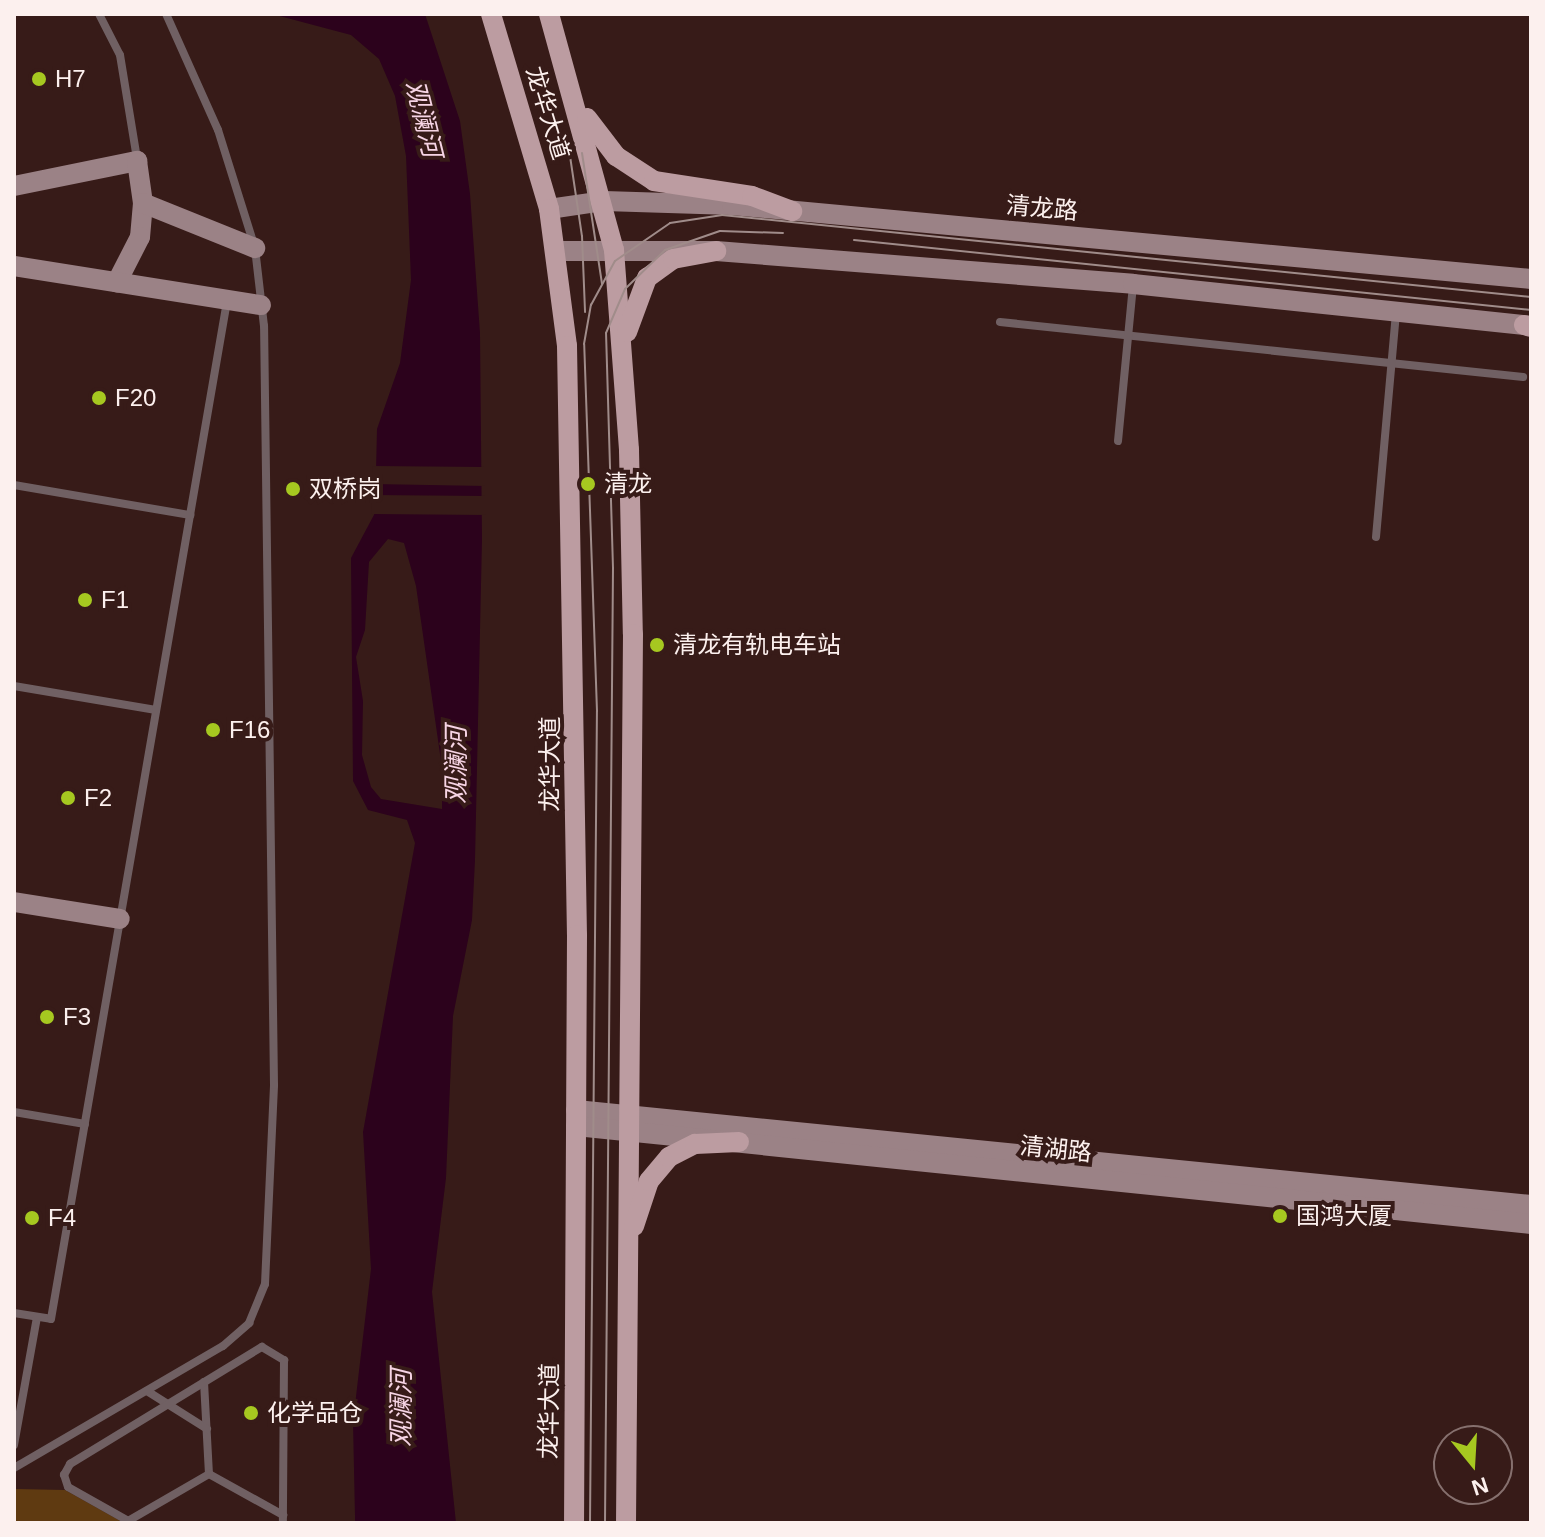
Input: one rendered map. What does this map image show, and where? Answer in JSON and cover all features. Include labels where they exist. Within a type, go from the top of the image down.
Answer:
[{"type":"main road","name":"龙华大道","points":[[491,14],[549,209],[557,251],[572,453],[576,1118],[574,1523]]},
{"type":"main road","name":"龙华大道","points":[[549,14],[604,201],[614,250],[623,364],[633,634],[626,1523]]},
{"type":"main road","points":[[571,90],[605,145],[641,175],[667,185],[752,196],[792,211]]},
{"type":"main road","points":[[623,364],[629,320],[647,278],[673,259],[716,251]]},
{"type":"main road","points":[[628,1249],[659,1166],[695,1144],[739,1142]]},
{"type":"street","points":[[14,186],[137,161],[143,203],[140,237],[117,282]]},
{"type":"street","name":"清龙路","points":[[549,209],[604,201],[792,211],[1531,279]]},
{"type":"street","points":[[143,203],[255,248]]},
{"type":"street","points":[[557,251],[716,251],[1133,284],[1529,326]]},
{"type":"street","points":[[14,266],[261,305]]},
{"type":"street","points":[[14,902],[120,919]]},
{"type":"street","name":"清湖路","points":[[576,1118],[1531,1205]]},
{"type":"street","name":"清湖路","points":[[628,1122],[739,1142],[1531,1224]]},
{"type":"lane","points":[[99,14],[120,55],[137,161]]},
{"type":"lane","points":[[14,1468],[223,1346],[249,1323],[265,1284],[274,1085],[261,305],[255,248],[218,130],[166,14]]},
{"type":"lane","points":[[1118,441],[1133,284]]},
{"type":"lane","points":[[14,1313],[51,1319],[227,300]]},
{"type":"lane","points":[[1376,537],[1396,312]]},
{"type":"lane","points":[[1000,322],[1523,377]]},
{"type":"lane","points":[[14,485],[190,515]]},
{"type":"lane","points":[[14,686],[156,710]]},
{"type":"lane","points":[[14,1112],[85,1124]]},
{"type":"lane","points":[[14,1445],[37,1317]]},
{"type":"lane","points":[[209,1474],[130,1522],[68,1487],[64,1475],[70,1464],[262,1347],[284,1360],[283,1519]]},
{"type":"lane","points":[[204,1382],[209,1474]]},
{"type":"lane","points":[[147,1391],[207,1429]]},
{"type":"lane","points":[[209,1474],[283,1519]]},
{"type":"shaded area","points":[[14,1489],[65,1490],[124,1523],[14,1523]]},
{"type":"water","name":"观澜河","points":[[272,14],[425,14],[460,121],[470,194],[480,333],[482,539],[472,920],[453,1016],[446,1178],[432,1292],[456,1523],[355,1523],[353,1422],[371,1269],[363,1132],[415,843],[407,820],[368,810],[353,781],[351,558],[375,513],[377,429],[400,363],[411,280],[406,156],[395,96],[379,59],[351,35]],"holes":[[[388,539],[404,543],[416,586],[442,768],[442,809],[381,799],[371,787],[362,755],[363,701],[356,657],[365,630],[369,562]]]},
{"type":"pier","points":[[373,466],[485,467],[485,486],[372,484]]},
{"type":"pier","points":[[372,495],[486,496],[486,515],[371,514]]},
{"type":"tram line","points":[[582,153],[602,283]]},
{"type":"tram line","points":[[570,156],[582,236],[585,312]]},
{"type":"tram line","points":[[590,1523],[597,711],[584,344],[591,305],[615,261],[670,223],[722,215],[1531,297]]},
{"type":"tram line","points":[[605,1523],[613,568],[606,333],[625,289],[665,250],[720,231],[783,233]]},
{"type":"tram line","points":[[854,240],[1531,310]]},
{"type":"place","name":"H7","points":[[39,79]]},
{"type":"place","name":"F20","points":[[99,398]]},
{"type":"place","name":"清龙","points":[[588,484]]},
{"type":"place","name":"双桥岗","points":[[293,489]]},
{"type":"place","name":"F1","points":[[85,600]]},
{"type":"place","name":"清龙有轨电车站","points":[[657,645]]},
{"type":"place","name":"F16","points":[[213,730]]},
{"type":"place","name":"F2","points":[[68,798]]},
{"type":"place","name":"F3","points":[[47,1017]]},
{"type":"place","name":"国鸿大厦","points":[[1280,1216]]},
{"type":"place","name":"F4","points":[[32,1218]]},
{"type":"place","name":"化学品仓","points":[[251,1413]]}]
